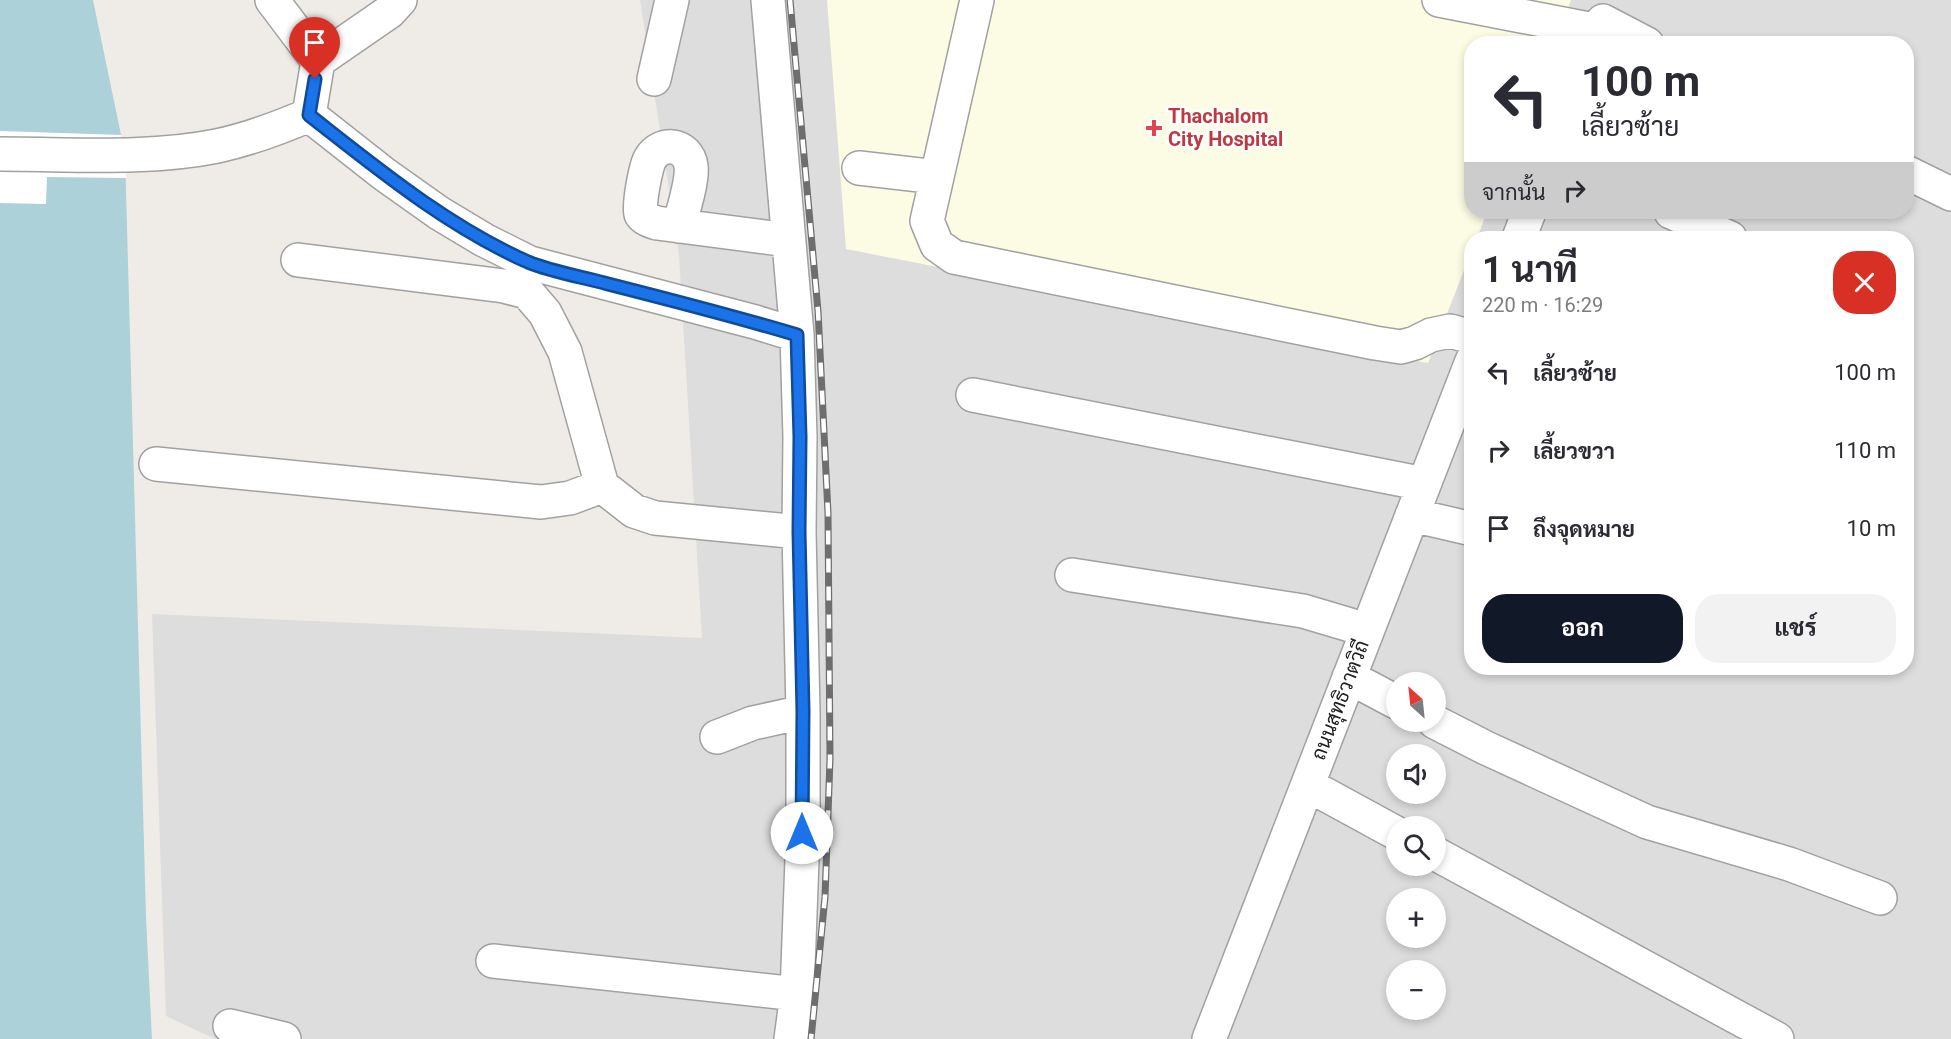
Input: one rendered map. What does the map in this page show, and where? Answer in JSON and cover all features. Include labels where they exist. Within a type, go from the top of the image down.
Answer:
[{"type":"street","points":[[272,0],[318,61]]},
{"type":"street","points":[[309,115],[318,61],[389,12],[400,0]]},
{"type":"street","points":[[654,79],[672,0]]},
{"type":"street","points":[[768,0],[797,335],[800,437],[802,833],[797,994],[791,1039]]},
{"type":"street","points":[[977,0],[927,221],[937,245],[954,257],[1401,347],[1431,335],[1450,331],[1464,335]]},
{"type":"street","points":[[1439,0],[1521,30],[1602,24],[1629,36]]},
{"type":"street","points":[[0,154],[170,152],[216,146],[256,136],[309,115]]},
{"type":"street","points":[[309,115],[384,174],[439,213],[484,240],[530,263],[797,335]]},
{"type":"street","points":[[860,168],[937,177]]},
{"type":"street","points":[[1914,176],[1951,194]]},
{"type":"street","points":[[1687,219],[1714,231]]},
{"type":"street","points":[[679,226],[788,240]]},
{"type":"street","points":[[298,260],[504,286],[527,292],[545,313],[565,352],[602,486],[634,511],[655,518],[799,532]]},
{"type":"street","name":"ถนนสุทธิวาตวิถี","points":[[1209,1039],[1464,382]]},
{"type":"street","points":[[973,395],[1424,484]]},
{"type":"street","points":[[156,464],[541,502],[570,498],[602,486]]},
{"type":"street","points":[[1412,515],[1464,527]]},
{"type":"street","points":[[1072,575],[1302,611],[1367,630]]},
{"type":"street","points":[[1349,678],[1386,697]]},
{"type":"street","points":[[717,737],[753,723],[803,711]]},
{"type":"street","points":[[1446,727],[1647,822],[1789,864],[1880,898]]},
{"type":"street","points":[[1308,785],[1386,828]]},
{"type":"street","points":[[1446,859],[1777,1039]]},
{"type":"street","points":[[493,961],[797,994]]},
{"type":"street","points":[[231,1026],[284,1039]]},
{"type":"shaded area","points":[[640,0],[1951,0],[1951,1039],[215,1039],[166,1016],[152,614],[702,638],[679,255]]},
{"type":"shaded area","name":"Thachalom City Hospital","points":[[827,0],[1571,0],[1557,36],[1464,36],[1464,219],[1484,219],[1480,231],[1464,231],[1464,270],[1428,363],[846,249]]},
{"type":"water","points":[[0,0],[93,0],[125,154],[146,917],[152,1039],[0,1039]]},
{"type":"pier","points":[[0,131],[121,135],[126,178],[47,177],[46,204],[0,203]]},
{"type":"railway","points":[[790,0],[818,311],[828,513],[830,759],[825,897],[811,1039]]},
{"type":"place","name":"Thachalom City Hospital","points":[[1154,128]]},
{"type":"route","points":[[315,79],[309,115],[384,174],[439,213],[484,240],[530,263],[797,335],[803,711],[802,833]]}]
